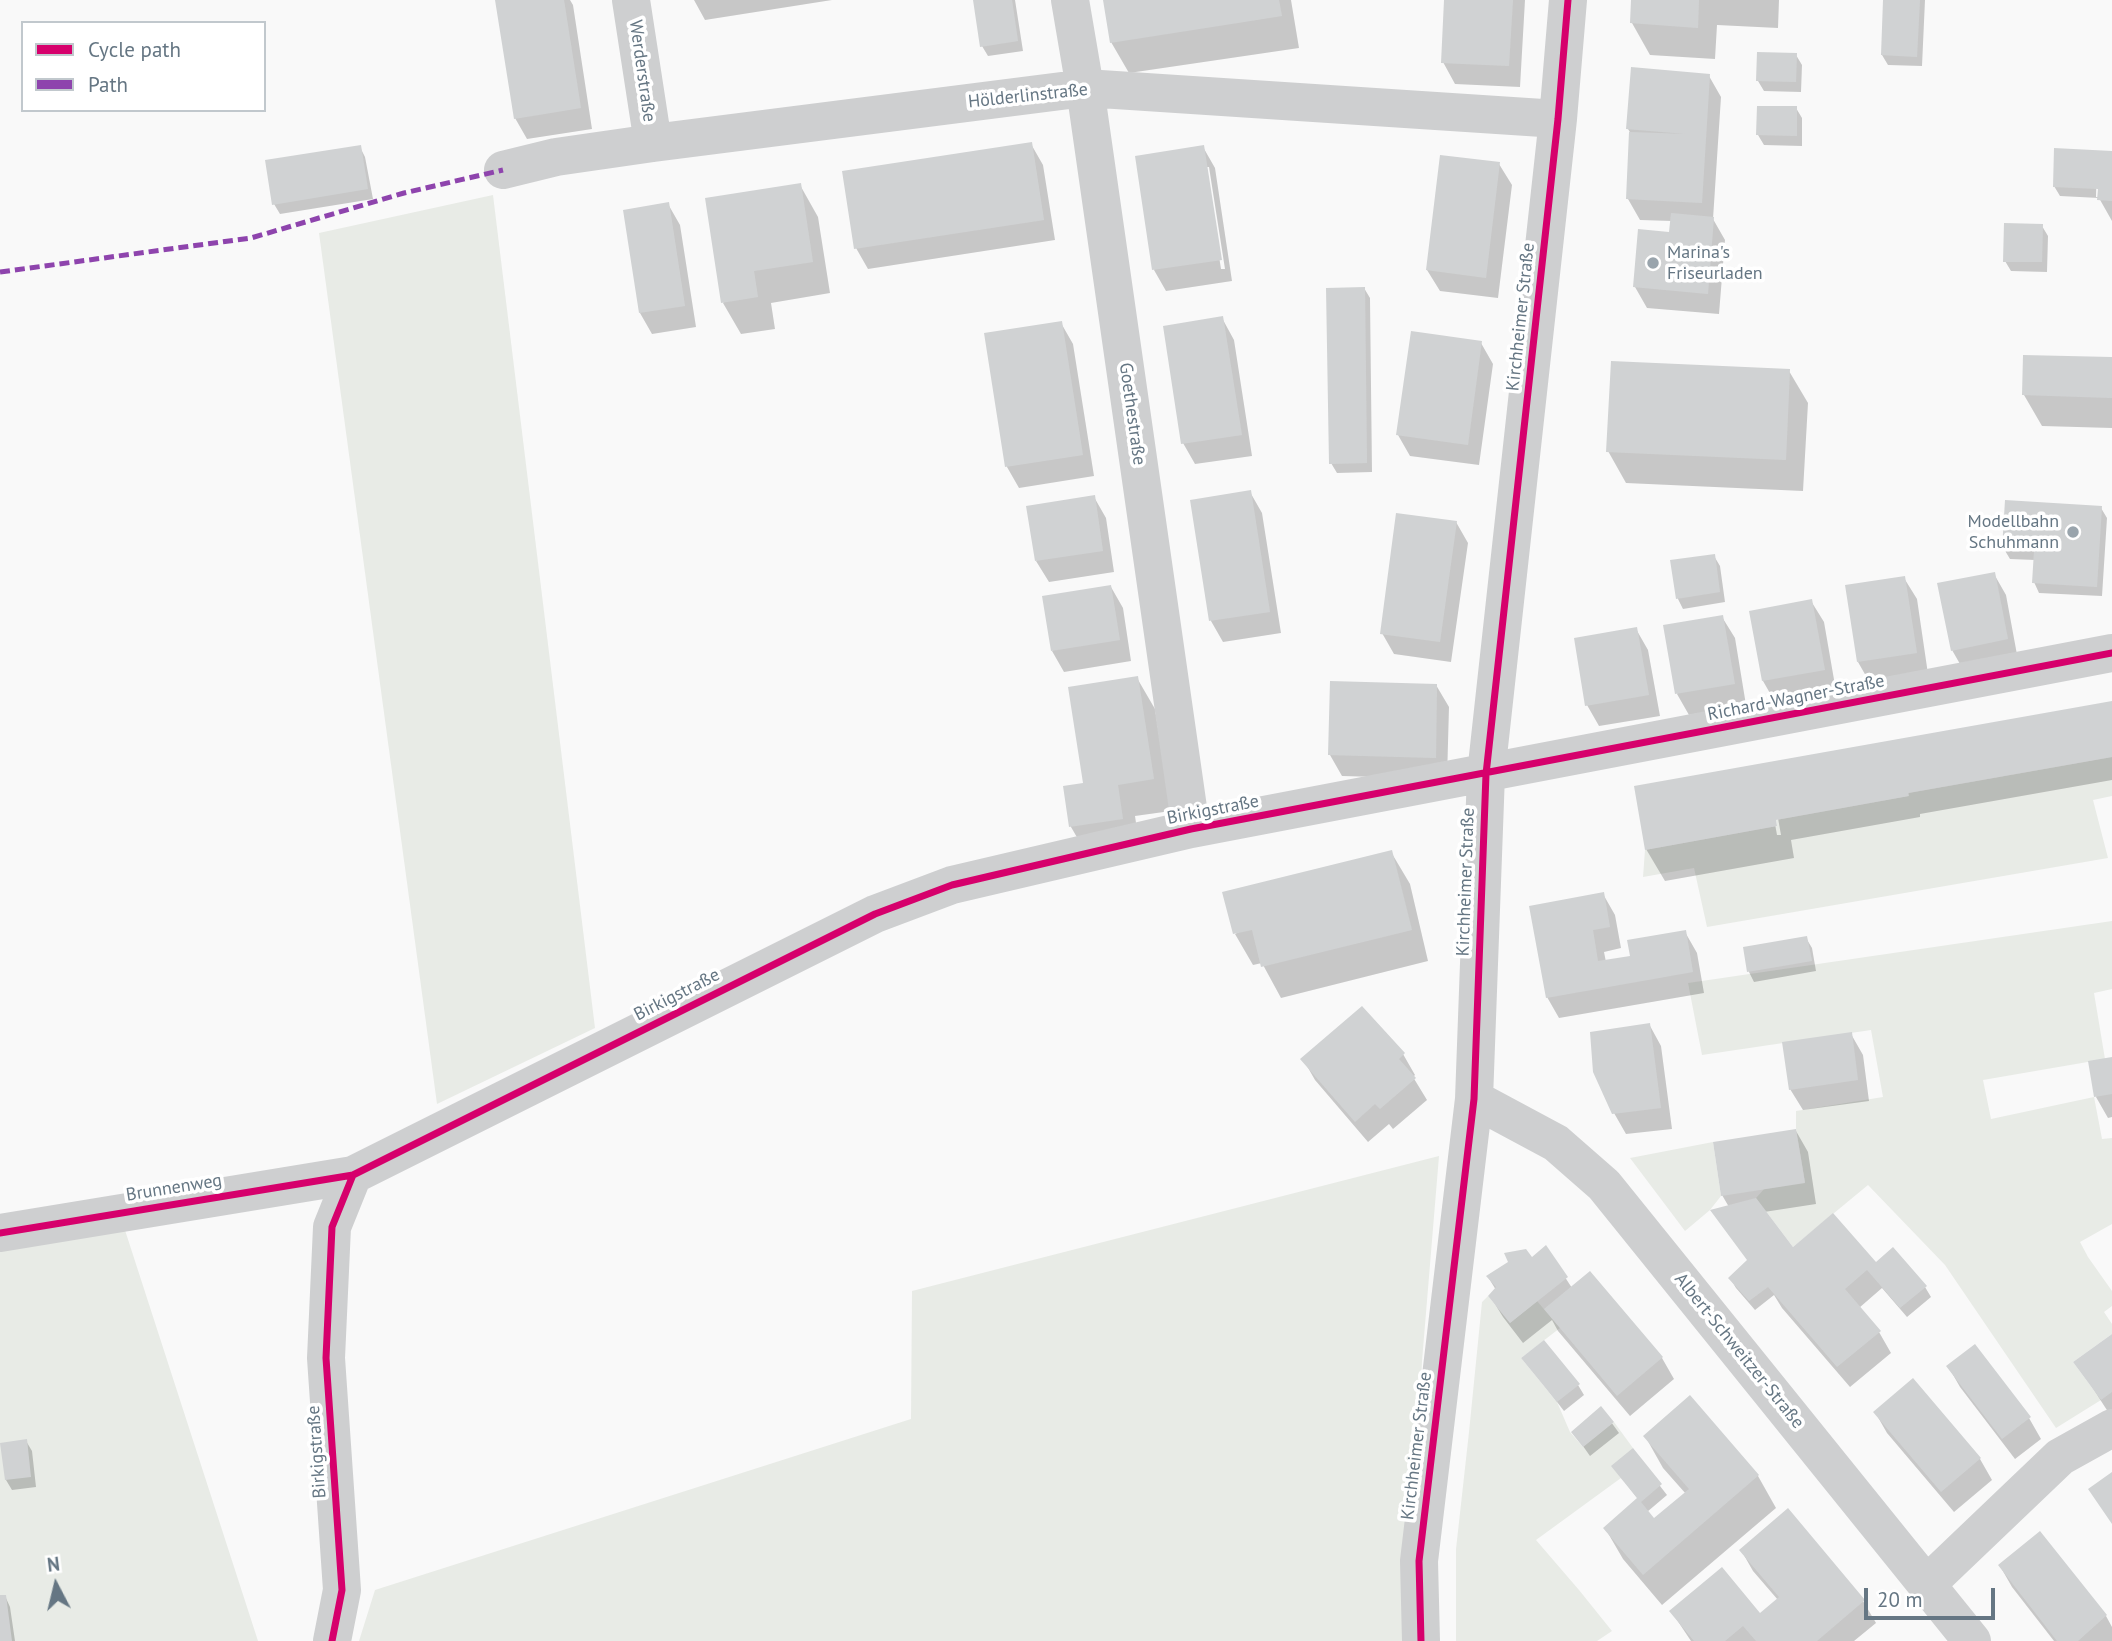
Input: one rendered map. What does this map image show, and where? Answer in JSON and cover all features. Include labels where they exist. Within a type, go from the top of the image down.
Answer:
[{"type":"street","name":"Werderstraße","points":[[631,0],[653,143]]},
{"type":"street","name":"Goethestraße","points":[[1070,0],[1085,88],[1191,829]]},
{"type":"street","name":"Kirchheimer Straße","points":[[1421,1641],[1419,1561],[1474,1099],[1486,774],[1558,119],[1567,0]]},
{"type":"street","name":"Hölderlinstraße","points":[[503,170],[556,157],[653,143],[1085,88],[1558,119]]},
{"type":"street","name":"Richard-Wagner-Straße","points":[[1486,774],[2112,653]]},
{"type":"street","name":"Birkigstraße","points":[[331,1641],[341,1590],[327,1358],[332,1227],[353,1174],[875,914],[952,885],[1191,829],[1486,774]]},
{"type":"street","name":"Albert-Schweitzer-Straße","points":[[1474,1099],[1556,1143],[1604,1185],[1972,1641]]},
{"type":"street","name":"Brunnenweg","points":[[0,1233],[353,1174]]},
{"type":"street","points":[[1927,1584],[2060,1457],[2112,1428]]},
{"type":"shaded area","points":[[493,195],[595,1028],[437,1104],[319,233]]},
{"type":"shaded area","points":[[2112,757],[2112,796],[2093,800],[2108,858],[1707,927],[1694,868],[1643,877],[1645,850],[1777,826],[1776,820],[1908,796],[1909,793]]},
{"type":"shaded area","points":[[2112,921],[2112,989],[2094,993],[2105,1059],[1983,1080],[1991,1119],[2094,1097],[2102,1139],[2112,1138],[2112,1224],[2080,1242],[2112,1291],[2112,1306],[2104,1312],[2112,1324],[2112,1334],[2073,1362],[2101,1400],[2056,1428],[1945,1265],[1868,1185],[1793,1247],[1756,1198],[1764,1189],[1805,1182],[1796,1129],[1796,1111],[1883,1097],[1871,1030],[1702,1055],[1688,983]]},
{"type":"shaded area","points":[[1713,1142],[1721,1196],[1710,1210],[1685,1231],[1630,1158]]},
{"type":"shaded area","points":[[1439,1156],[1422,1361],[1410,1641],[359,1641],[375,1590],[911,1419],[912,1291]]},
{"type":"shaded area","points":[[123,1224],[258,1641],[0,1641],[0,1244]]},
{"type":"shaded area","points":[[1488,1296],[1510,1323],[1537,1301],[1560,1328],[1521,1358],[1557,1402],[1570,1432],[1583,1447],[1614,1422],[1633,1448],[1621,1478],[1536,1540],[1612,1631],[1597,1641],[1456,1641],[1456,1549],[1482,1302]]},
{"type":"building","points":[[495,0],[564,0],[581,108],[514,119]]},
{"type":"building","points":[[973,0],[1012,0],[1018,41],[980,47]]},
{"type":"building","points":[[1103,0],[1279,0],[1282,16],[1110,43]]},
{"type":"building","points":[[1444,0],[1513,0],[1509,66],[1441,63]]},
{"type":"building","points":[[1631,0],[1699,0],[1698,28],[1630,23]]},
{"type":"building","points":[[1883,0],[1920,0],[1917,57],[1881,55]]},
{"type":"building","points":[[1757,52],[1797,53],[1796,82],[1756,81]]},
{"type":"building","points":[[1631,67],[1710,74],[1702,203],[1626,199],[1629,132],[1686,134],[1626,129]]},
{"type":"building","points":[[1757,106],[1797,106],[1797,136],[1756,135]]},
{"type":"building","points":[[1032,142],[1044,220],[854,249],[842,171]]},
{"type":"building","points":[[361,145],[368,189],[272,205],[265,160]]},
{"type":"building","points":[[1204,145],[1222,260],[1152,270],[1135,156]]},
{"type":"building","points":[[2054,148],[2112,151],[2112,201],[2097,200],[2098,189],[2053,187]]},
{"type":"building","points":[[1440,155],[1500,162],[1486,278],[1426,270]]},
{"type":"building","points":[[801,183],[813,262],[754,271],[758,297],[721,303],[705,198]]},
{"type":"building","points":[[669,202],[685,306],[639,313],[623,210]]},
{"type":"building","points":[[1671,213],[1714,217],[1708,294],[1633,287],[1638,229],[1669,232]]},
{"type":"building","points":[[2004,223],[2043,224],[2042,262],[2003,262]]},
{"type":"building","points":[[1365,287],[1367,463],[1329,464],[1326,288]]},
{"type":"building","points":[[1223,316],[1242,435],[1181,444],[1163,326]]},
{"type":"building","points":[[1062,321],[1083,455],[1005,467],[984,333]]},
{"type":"building","points":[[1411,331],[1482,341],[1468,445],[1396,435]]},
{"type":"building","points":[[2023,355],[2112,357],[2112,398],[2022,395]]},
{"type":"building","points":[[1611,361],[1790,369],[1786,460],[1606,452]]},
{"type":"building","points":[[1251,490],[1270,612],[1209,621],[1190,500]]},
{"type":"building","points":[[1095,495],[1103,551],[1035,561],[1026,506]]},
{"type":"building","points":[[2005,500],[2102,506],[2097,587],[2032,583],[2034,551],[2002,549]]},
{"type":"building","points":[[1396,513],[1457,521],[1440,642],[1380,634]]},
{"type":"building","points":[[1715,554],[1720,592],[1676,599],[1670,560]]},
{"type":"building","points":[[1995,572],[2008,639],[1951,651],[1937,583]]},
{"type":"building","points":[[1905,576],[1917,653],[1857,662],[1845,585]]},
{"type":"building","points":[[1111,585],[1120,640],[1051,651],[1042,596]]},
{"type":"building","points":[[1812,599],[1825,670],[1762,681],[1749,611]]},
{"type":"building","points":[[1723,615],[1735,684],[1675,694],[1663,625]]},
{"type":"building","points":[[1637,627],[1649,695],[1585,706],[1574,638]]},
{"type":"building","points":[[1138,676],[1154,779],[1118,785],[1123,819],[1069,827],[1063,786],[1083,783],[1068,687]]},
{"type":"building","points":[[1330,681],[1437,684],[1436,758],[1328,755]]},
{"type":"building","points":[[2112,701],[2112,757],[1908,793],[1909,796],[1776,820],[1777,826],[1645,850],[1634,786]]},
{"type":"building","points":[[1392,850],[1412,930],[1261,967],[1252,930],[1233,934],[1222,892]]},
{"type":"building","points":[[1604,892],[1610,927],[1593,930],[1598,961],[1630,956],[1627,940],[1686,930],[1693,972],[1546,998],[1529,906]]},
{"type":"building","points":[[1807,936],[1812,961],[1747,972],[1743,947]]},
{"type":"building","points":[[1362,1006],[1405,1053],[1399,1059],[1416,1078],[1380,1109],[1375,1104],[1355,1122],[1300,1059]]},
{"type":"building","points":[[1650,1023],[1661,1108],[1612,1114],[1593,1072],[1590,1032]]},
{"type":"building","points":[[1852,1032],[1858,1080],[1789,1090],[1782,1042]]},
{"type":"building","points":[[2112,1057],[2112,1094],[2094,1097],[2088,1061]]},
{"type":"building","points":[[1796,1129],[1805,1183],[1721,1196],[1713,1142]]},
{"type":"building","points":[[1756,1198],[1793,1247],[1833,1213],[1876,1262],[1893,1247],[1927,1286],[1900,1308],[1867,1270],[1845,1289],[1881,1331],[1837,1367],[1768,1287],[1749,1301],[1728,1278],[1747,1260],[1710,1210]]},
{"type":"building","points":[[1546,1245],[1568,1277],[1510,1323],[1488,1296],[1496,1287],[1486,1276],[1508,1262],[1504,1253],[1526,1249],[1532,1257]]},
{"type":"building","points":[[1590,1271],[1663,1357],[1617,1396],[1544,1309]]},
{"type":"building","points":[[2112,1334],[2112,1392],[2101,1400],[2073,1362]]},
{"type":"building","points":[[1544,1340],[1580,1384],[1557,1402],[1521,1358]]},
{"type":"building","points":[[1975,1344],[2031,1417],[2002,1439],[1946,1366]]},
{"type":"building","points":[[1913,1378],[1981,1458],[1941,1492],[1873,1412]]},
{"type":"building","points":[[1690,1395],[1759,1475],[1643,1575],[1603,1528],[1637,1498],[1611,1466],[1633,1448],[1662,1484],[1641,1502],[1654,1518],[1689,1489],[1643,1436]]},
{"type":"building","points":[[1601,1406],[1614,1422],[1583,1447],[1571,1432]]},
{"type":"building","points":[[27,1439],[31,1477],[5,1480],[0,1443]]},
{"type":"building","points":[[2112,1472],[2112,1524],[2088,1489]]},
{"type":"building","points":[[1788,1508],[1865,1600],[1817,1641],[1756,1641],[1743,1626],[1725,1641],[1694,1641],[1669,1611],[1722,1567],[1760,1613],[1779,1597],[1739,1550]]},
{"type":"building","points":[[2040,1531],[2107,1615],[2078,1641],[2057,1641],[1998,1565]]},
{"type":"building","points":[[0,1595],[6,1595],[12,1641],[0,1641]]},
{"type":"marked path","points":[[0,272],[251,238],[404,193],[503,170]]},
{"type":"cycle path","points":[[1421,1641],[1419,1561],[1474,1099],[1486,774],[1558,119],[1568,0]]},
{"type":"cycle path","points":[[0,1233],[353,1175],[875,914],[952,885],[1191,829],[2112,653]]},
{"type":"cycle path","points":[[332,1641],[342,1590],[326,1358],[332,1227],[353,1175]]},
{"type":"place","name":"Marina's Friseurladen","points":[[1653,263]]},
{"type":"place","name":"Modellbahn Schuhmann","points":[[2073,532]]}]
